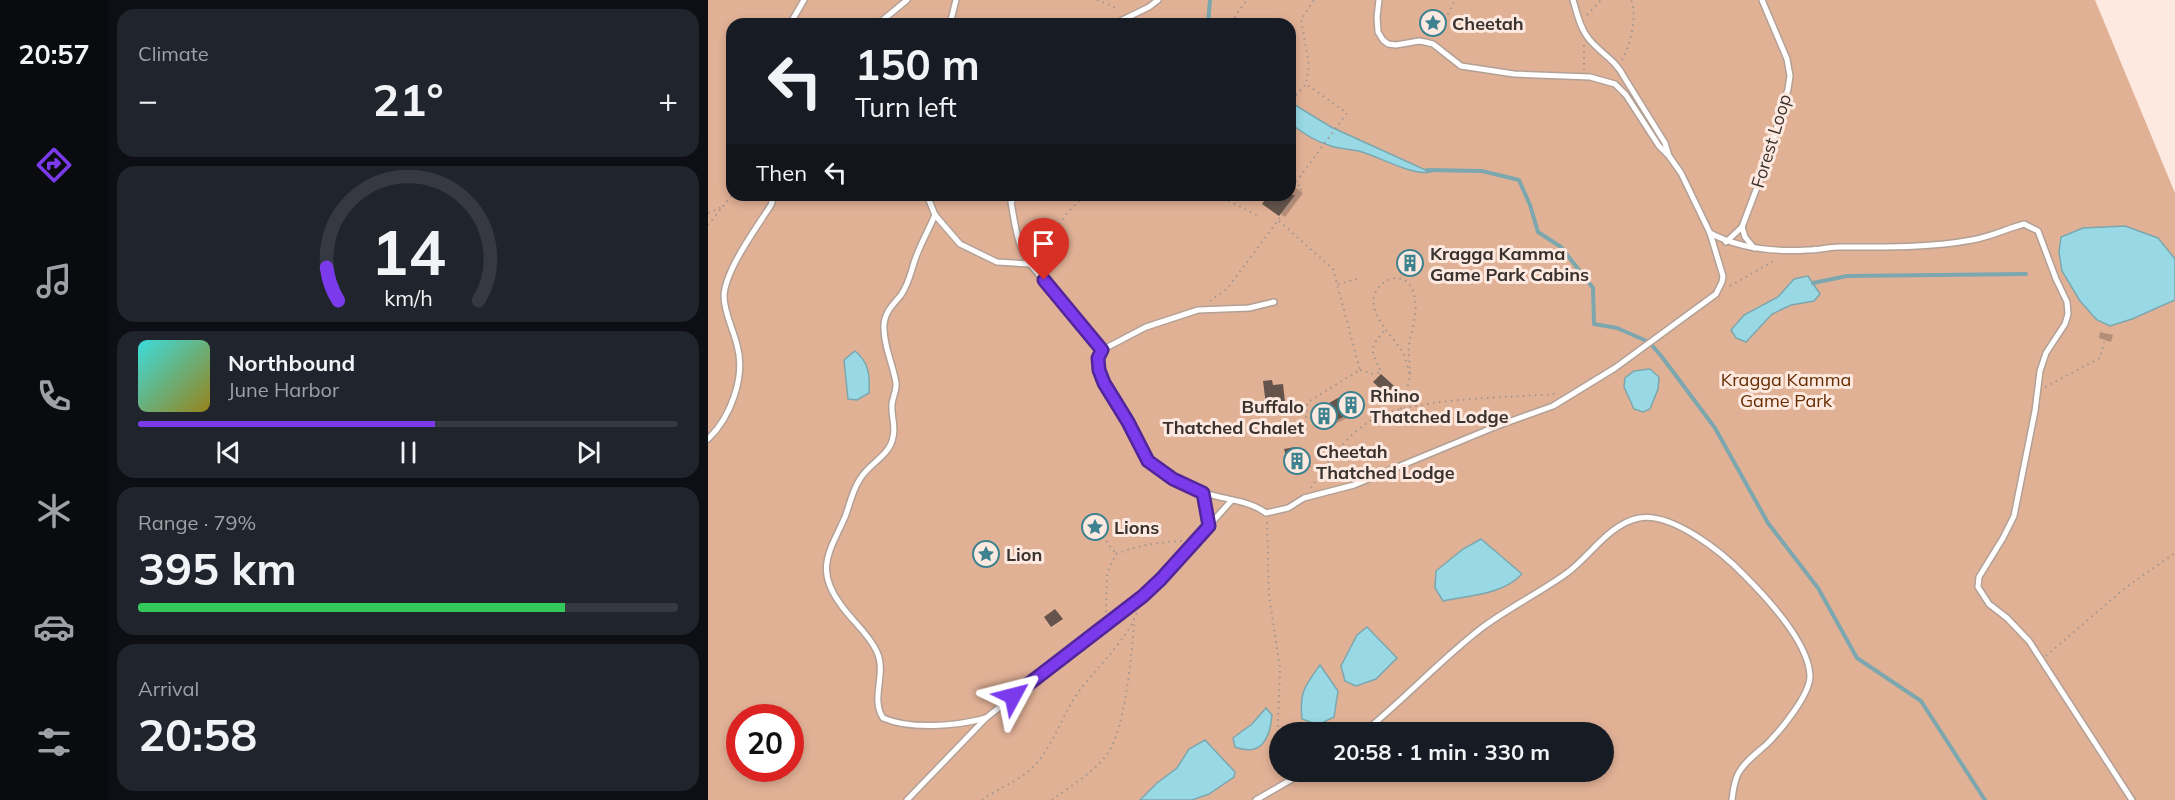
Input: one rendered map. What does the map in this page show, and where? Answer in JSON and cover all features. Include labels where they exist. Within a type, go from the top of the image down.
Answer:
[{"type":"lane","points":[[794,18],[804,0]]},
{"type":"lane","points":[[885,18],[907,0]]},
{"type":"lane","points":[[952,18],[957,0]]},
{"type":"lane","points":[[1126,18],[1158,0]]},
{"type":"lane","points":[[1274,302],[1249,308],[1198,310],[1146,327],[1102,350],[1098,358],[1099,370],[1104,383],[1148,461],[1177,481],[1203,493],[1255,506],[1266,513],[1288,508],[1304,498],[1354,485],[1497,426],[1553,406],[1615,368],[1716,294],[1722,282],[1723,276],[1710,233],[1681,173],[1659,146],[1626,95],[1615,84],[1583,76],[1514,74],[1461,66],[1433,44],[1419,41],[1388,44],[1378,32],[1379,0]]},
{"type":"lane","points":[[1573,0],[1583,30],[1599,50],[1618,65],[1665,143],[1669,156]]},
{"type":"lane","name":"Forest Loop","points":[[1726,242],[1742,227],[1782,116],[1790,76],[1787,59],[1762,0]]},
{"type":"lane","points":[[1615,84],[1624,77]]},
{"type":"lane","points":[[708,439],[720,425],[729,409],[740,370],[738,347],[725,308],[726,282],[772,201]]},
{"type":"lane","points":[[929,201],[935,215],[960,244],[997,262],[1030,264]]},
{"type":"lane","points":[[1012,201],[1022,253],[1102,350]]},
{"type":"lane","points":[[935,215],[916,257],[911,279],[888,310],[884,324],[886,344],[897,386],[892,406],[895,425],[893,439],[888,451],[862,474],[855,487],[827,558],[827,575],[839,604],[872,643],[878,654],[881,668],[878,700],[879,711],[883,718],[903,723],[952,724],[986,718]]},
{"type":"lane","points":[[1710,233],[1726,242],[1754,248],[1793,250],[1945,244],[1995,235],[2024,224],[2038,231],[2067,302],[2068,314],[2061,333],[2046,353],[2040,370],[2036,411],[2014,516],[1979,577],[1978,587],[1989,604],[2019,630],[2042,660],[2132,800]]},
{"type":"lane","points":[[1742,227],[1754,248]]},
{"type":"lane","points":[[1203,493],[1209,526]]},
{"type":"lane","points":[[907,800],[986,718],[1143,596],[1232,500]]},
{"type":"lane","points":[[1376,722],[1483,628],[1568,573],[1616,529],[1638,518],[1648,517],[1684,529],[1737,567],[1760,590],[1778,614],[1799,644],[1809,668],[1808,687],[1780,729],[1738,774],[1732,800]]},
{"type":"lane","points":[[1256,800],[1287,782]]},
{"type":"path","points":[[1097,0],[1113,6],[1121,18]]},
{"type":"path","points":[[1235,18],[1247,0]]},
{"type":"path","points":[[1296,95],[1306,84],[1309,65],[1301,20],[1314,0]]},
{"type":"path","points":[[1433,44],[1455,0]]},
{"type":"path","points":[[1580,20],[1601,0]]},
{"type":"path","points":[[1618,65],[1626,54],[1630,39],[1634,6],[1631,0]]},
{"type":"path","points":[[1583,30],[1583,76]]},
{"type":"path","points":[[1296,196],[1302,188],[1296,182],[1347,113],[1306,84]]},
{"type":"path","points":[[708,225],[727,201]]},
{"type":"path","points":[[1030,264],[1048,237],[1080,201]]},
{"type":"path","points":[[1229,201],[1258,216]]},
{"type":"path","points":[[1198,310],[1227,290],[1279,222],[1292,201]]},
{"type":"path","points":[[708,213],[722,207]]},
{"type":"path","points":[[1279,222],[1330,265],[1338,284],[1360,370]]},
{"type":"path","points":[[1716,294],[1793,250]]},
{"type":"path","points":[[1338,284],[1358,279]]},
{"type":"path","points":[[1401,409],[1410,375],[1409,349],[1416,309],[1410,284],[1403,279],[1392,279],[1382,283],[1375,290],[1373,303],[1376,315],[1404,356],[1410,375]]},
{"type":"path","points":[[1305,437],[1307,404],[1311,400],[1360,370],[1369,373],[1381,372],[1371,353],[1374,342],[1386,329]]},
{"type":"path","points":[[2037,391],[2100,358],[2104,342]]},
{"type":"path","points":[[1331,386],[1332,390]]},
{"type":"path","points":[[1304,498],[1334,452],[1368,422],[1401,409],[1476,398],[1555,394]]},
{"type":"path","points":[[1266,513],[1270,603],[1280,668],[1278,722]]},
{"type":"path","points":[[1095,527],[1116,554]]},
{"type":"path","points":[[1106,623],[1107,573],[1116,554],[1134,547],[1167,541],[1196,541]]},
{"type":"path","points":[[2042,660],[2126,588],[2175,553]]},
{"type":"path","points":[[1052,800],[1109,753],[1118,732],[1132,658],[1134,623],[1143,596]]},
{"type":"path","points":[[981,800],[1028,771],[1050,747],[1075,697],[1134,623]]},
{"type":"green space","name":"Kragga Kamma Game Park","points":[[708,0],[2095,0],[2175,193],[2175,800],[708,800]]},
{"type":"water","points":[[1296,106],[1331,127],[1430,172],[1414,171],[1359,151],[1334,147],[1296,127]]},
{"type":"water","points":[[2125,226],[2158,238],[2175,259],[2175,300],[2110,326],[2097,320],[2080,301],[2062,271],[2059,252],[2061,237],[2083,228]]},
{"type":"water","points":[[1808,276],[1820,294],[1814,301],[1791,305],[1772,314],[1746,342],[1736,338],[1731,330],[1744,315],[1778,297],[1794,279]]},
{"type":"water","points":[[855,351],[866,365],[869,381],[869,393],[857,400],[848,399],[844,360]]},
{"type":"water","points":[[1650,369],[1659,377],[1658,389],[1650,409],[1643,412],[1634,409],[1624,387],[1625,378],[1634,371]]},
{"type":"water","points":[[1481,539],[1522,574],[1514,581],[1495,590],[1443,601],[1435,588],[1436,571],[1463,549]]},
{"type":"water","points":[[1367,627],[1397,658],[1376,679],[1356,686],[1345,681],[1341,666],[1357,635]]},
{"type":"water","points":[[1320,665],[1338,691],[1334,717],[1324,722],[1310,722],[1302,719],[1301,702],[1307,684]]},
{"type":"water","points":[[1266,708],[1272,715],[1269,732],[1258,748],[1251,750],[1235,747],[1233,738],[1252,724]]},
{"type":"water","points":[[1205,740],[1235,772],[1234,777],[1209,794],[1192,800],[1140,800],[1177,768],[1189,749]]},
{"type":"building","points":[[1264,201],[1290,201],[1279,216],[1262,204]]},
{"type":"building","name":"Kragga Kamma Game Park Cabins","points":[[1407,253],[1420,266],[1413,273],[1400,260]]},
{"type":"building","points":[[1381,374],[1394,386],[1386,394],[1373,382]]},
{"type":"building","points":[[1272,380],[1273,385],[1283,384],[1286,411],[1267,413],[1263,381]]},
{"type":"building","points":[[1350,391],[1354,398],[1360,396],[1364,403],[1358,406],[1359,409],[1323,427],[1315,411]]},
{"type":"building","name":"Cheetah Thatched Lodge","points":[[1295,447],[1298,457],[1305,455],[1308,466],[1290,471],[1284,449]]},
{"type":"building","points":[[1055,609],[1063,619],[1051,627],[1044,617]]},
{"type":"waterway","points":[[1208,18],[1210,0]]},
{"type":"waterway","points":[[1427,170],[1482,171],[1519,180],[1538,232],[1561,247],[1593,288],[1594,324],[1617,328],[1649,342],[1662,357],[1715,428],[1768,523],[1818,588],[1857,658],[1921,701],[1985,800]]},
{"type":"waterway","points":[[1813,283],[1847,276],[2026,274]]},
{"type":"place","name":"Cheetah","points":[[1433,23]]},
{"type":"place","name":"Kragga Kamma Game Park Cabins","points":[[1410,263]]},
{"type":"place","name":"Rhino Thatched Lodge","points":[[1351,405]]},
{"type":"place","name":"Buffalo Thatched Chalet","points":[[1324,416]]},
{"type":"place","name":"Cheetah Thatched Lodge","points":[[1297,461]]},
{"type":"place","name":"Lions","points":[[1095,527]]},
{"type":"place","name":"Lion","points":[[986,554]]},
{"type":"route","points":[[1013,696],[1143,596],[1209,526],[1203,493],[1185,486],[1148,461],[1104,383],[1099,370],[1098,358],[1102,350],[1044,280]]}]
